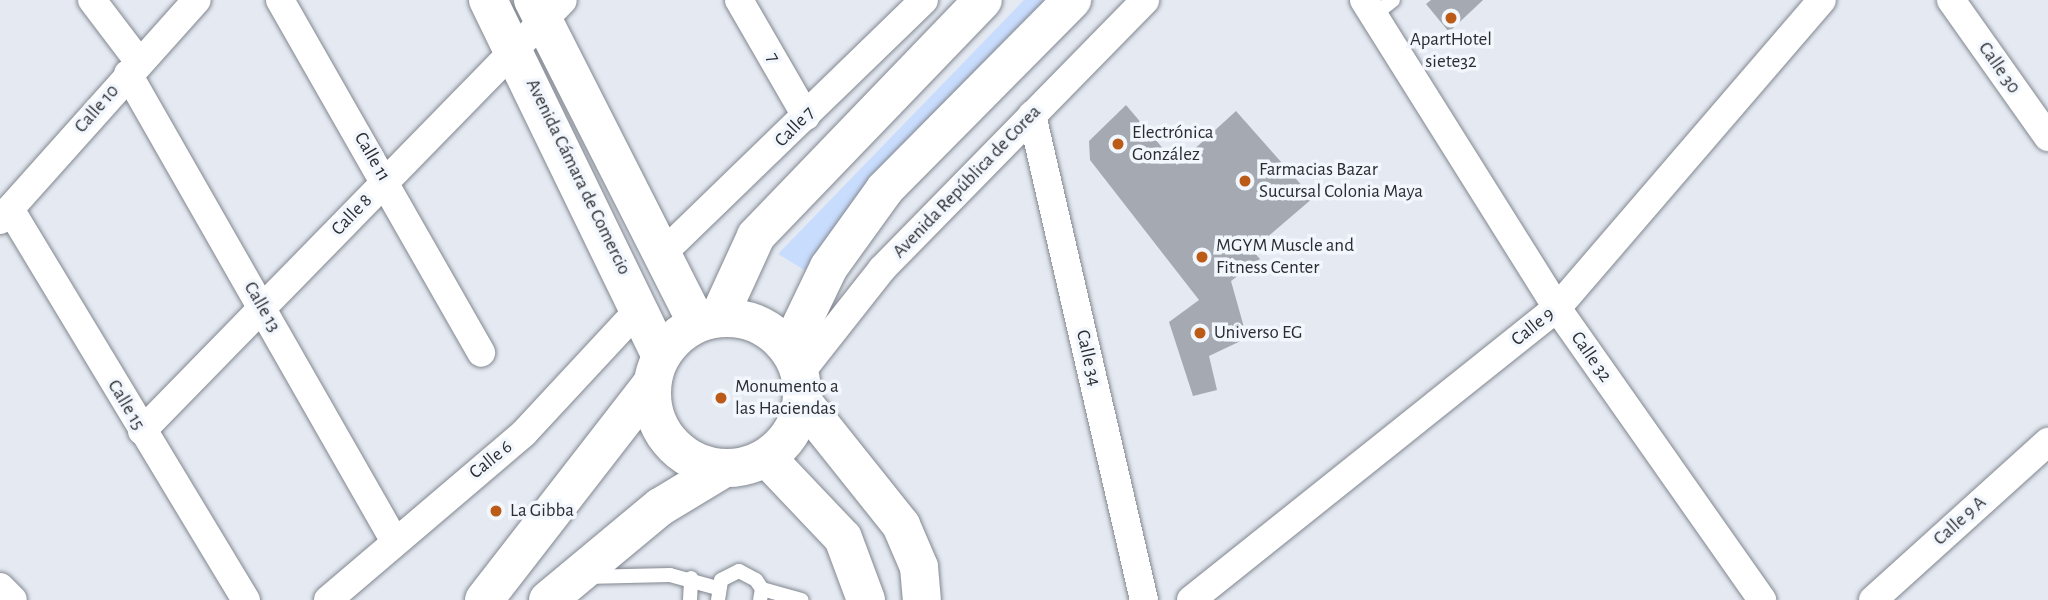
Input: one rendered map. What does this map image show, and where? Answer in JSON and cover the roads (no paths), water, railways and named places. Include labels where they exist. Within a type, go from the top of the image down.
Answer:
[{"type":"main road","name":"Avenida Cámara de Comercio","points":[[488,0],[641,307],[656,370]]},
{"type":"main road","points":[[708,320],[756,236],[983,0]]},
{"type":"main road","points":[[566,592],[660,507],[723,469],[766,458],[792,433],[797,375],[828,267],[885,189],[1072,0]]},
{"type":"main road","name":"Avenida Cámara de Comercio","points":[[547,6],[664,252],[708,320]]},
{"type":"main road","points":[[484,600],[656,370],[676,337],[708,320],[745,319],[770,331],[797,375],[901,525],[919,567],[922,600]]},
{"type":"main road","points":[[656,370],[657,420],[672,444],[696,462],[723,469]]},
{"type":"main road","points":[[766,458],[843,538],[858,596]]},
{"type":"street","name":"Calle 13","points":[[92,0],[134,68],[262,309],[394,540]]},
{"type":"street","name":"Calle 10","points":[[5,215],[197,0]]},
{"type":"street","name":"Calle 11","points":[[280,0],[386,179],[481,353]]},
{"type":"street","name":"7","points":[[739,0],[806,116]]},
{"type":"street","name":"Calle 7","points":[[664,252],[924,0]]},
{"type":"street","name":"Avenida República de Corea","points":[[797,375],[882,269],[1145,0]]},
{"type":"street","name":"Calle 9","points":[[1191,600],[1557,308],[1822,0]]},
{"type":"street","name":"Calle 30","points":[[1951,0],[2048,137]]},
{"type":"street","name":"Calle 32","points":[[1377,5],[1557,308],[1762,600]]},
{"type":"street","name":"Calle 8","points":[[142,431],[515,50],[547,6]]},
{"type":"street","name":"Calle 34","points":[[1032,115],[1144,600]]},
{"type":"street","name":"Calle 15","points":[[5,215],[246,600]]},
{"type":"street","name":"Calle 6","points":[[328,600],[394,540],[524,433],[641,307]]},
{"type":"street","name":"Calle 9 A","points":[[1873,600],[2048,442]]},
{"type":"street","points":[[0,587],[13,600]]},
{"type":"lane","points":[[566,592],[691,578],[718,594],[722,580],[739,571],[761,594],[802,600]]},
{"type":"lane","points":[[690,600],[691,578]]},
{"type":"place","name":"ApartHotel siete32","points":[[1451,18]]},
{"type":"place","name":"Electrónica González","points":[[1118,144]]},
{"type":"place","name":"Farmacias Bazar Sucursal Colonia Maya","points":[[1245,181]]},
{"type":"place","name":"MGYM Muscle and Fitness Center","points":[[1202,257]]},
{"type":"place","name":"Universo EG","points":[[1200,333]]},
{"type":"place","name":"Monumento a las Haciendas","points":[[721,398]]},
{"type":"place","name":"La Gibba","points":[[496,511]]}]
